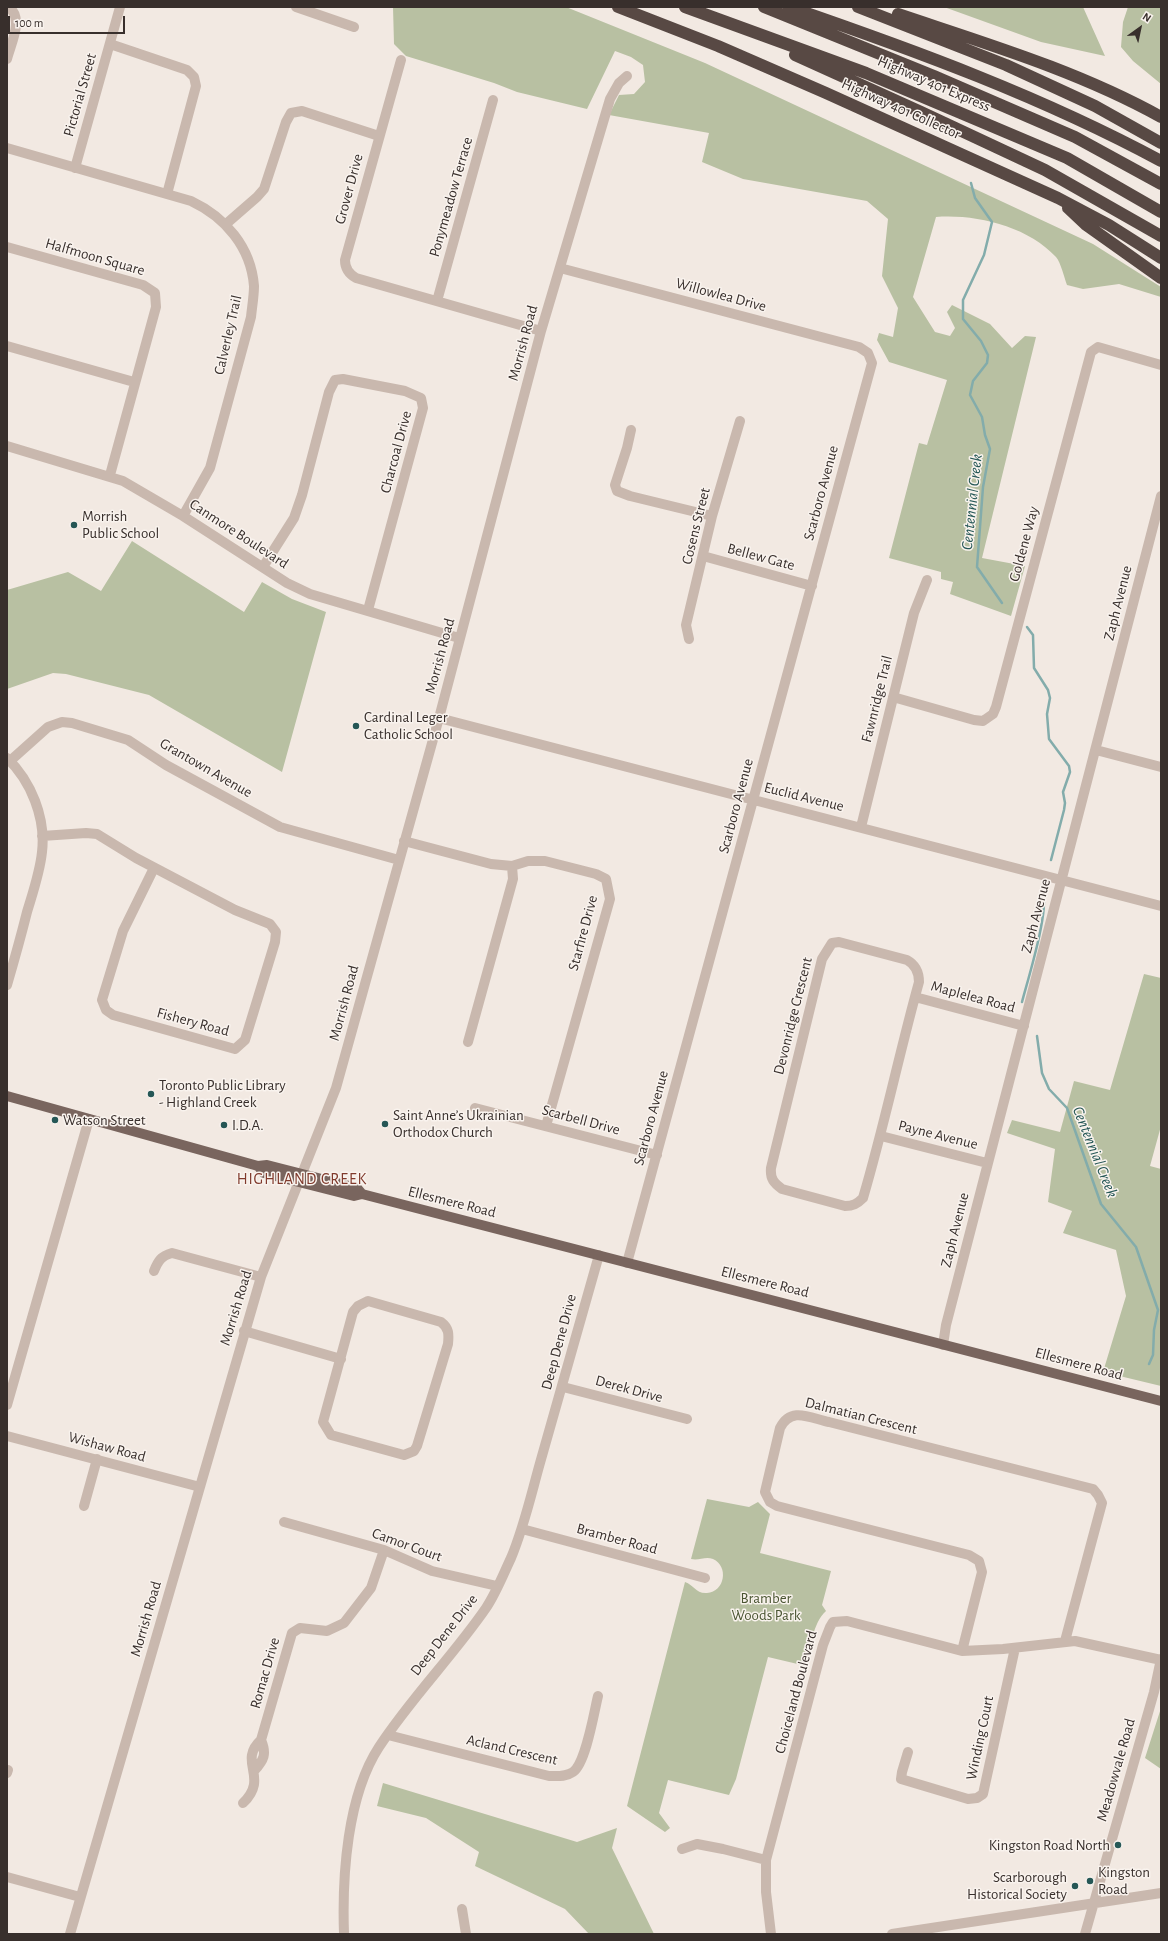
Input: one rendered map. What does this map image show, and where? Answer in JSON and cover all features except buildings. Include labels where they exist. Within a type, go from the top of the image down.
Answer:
[{"type":"highway","name":"Highway 401 Collector","points":[[618,7],[718,46],[1058,198],[1109,225],[1161,258]]},
{"type":"highway","name":"Highway 401 Express","points":[[685,7],[866,73],[1067,158],[1161,212]]},
{"type":"highway","name":"Highway 401 Express","points":[[764,7],[934,76],[1075,137],[1161,184]]},
{"type":"highway","points":[[790,7],[947,63],[1056,108],[1161,161]]},
{"type":"highway","points":[[858,7],[1006,65],[1095,106],[1161,143]]},
{"type":"highway","points":[[865,7],[892,12],[1015,53],[1097,84],[1161,117]]},
{"type":"highway","points":[[711,17],[1045,170],[1161,236]]},
{"type":"highway","points":[[1058,198],[1085,224],[1161,278]]},
{"type":"main road","name":"Ellesmere Road","points":[[7,1096],[258,1166],[264,1173],[300,1178],[354,1196],[362,1194],[1161,1401]]},
{"type":"street","points":[[7,58],[17,23],[14,12],[9,7]]},
{"type":"street","name":"Pictorial Street","points":[[75,168],[120,7]]},
{"type":"street","points":[[296,7],[354,28]]},
{"type":"street","points":[[110,44],[187,70],[194,77],[196,86],[167,194]]},
{"type":"street","points":[[226,224],[258,196],[264,188],[286,122],[291,113],[302,111],[379,136],[401,60]]},
{"type":"street","name":"Morrish Road","points":[[70,1934],[244,1331],[261,1277],[336,1088],[479,571],[541,331],[610,99],[619,83],[627,76]]},
{"type":"street","name":"Ponymeadow Terrace","points":[[437,301],[494,100]]},
{"type":"street","name":"Grover Drive","points":[[379,136],[345,266],[347,271],[356,278],[541,331]]},
{"type":"street","name":"Calverley Trail","points":[[7,148],[167,194],[205,208],[226,224],[236,237],[249,262],[254,287],[251,317],[210,468],[183,516]]},
{"type":"street","name":"Halfmoon Square","points":[[7,247],[143,285],[155,293],[156,307],[134,382],[110,475]]},
{"type":"street","name":"Willowlea Drive","points":[[560,268],[859,348],[864,350],[870,357]]},
{"type":"street","points":[[7,346],[134,382]]},
{"type":"street","name":"Goldene Way","points":[[893,698],[974,720],[983,721],[993,714],[1091,352],[1098,347],[1161,365]]},
{"type":"street","name":"Scarboro Avenue","points":[[627,1263],[871,368],[870,357]]},
{"type":"street","name":"Charcoal Drive","points":[[263,567],[294,518],[302,495],[329,392],[335,380],[343,379],[405,391],[421,398],[423,408],[368,610]]},
{"type":"street","name":"Cosens Street","points":[[689,639],[686,625],[712,516],[740,421]]},
{"type":"street","points":[[631,430],[628,448],[615,485],[617,491],[630,496],[712,516]]},
{"type":"street","name":"Canmore Boulevard","points":[[7,446],[110,475],[133,486],[263,567],[310,594],[460,638]]},
{"type":"street","name":"Zaph Avenue","points":[[943,1345],[946,1325],[987,1163],[1096,750],[1161,496]]},
{"type":"street","name":"Bellew Gate","points":[[703,556],[812,586]]},
{"type":"street","name":"Fawnridge Trail","points":[[861,827],[914,613],[927,580]]},
{"type":"street","name":"Euclid Avenue","points":[[439,718],[1161,906]]},
{"type":"street","name":"Grantown Avenue","points":[[9,759],[48,726],[62,722],[72,723],[128,740],[166,765],[280,827],[399,860]]},
{"type":"street","points":[[1096,750],[1161,767]]},
{"type":"street","points":[[7,985],[37,877],[42,853],[40,819],[28,785],[9,759]]},
{"type":"street","name":"Fishery Road","points":[[42,836],[86,833],[97,834],[154,868],[235,910],[270,924],[276,932],[275,942],[245,1040],[236,1049],[113,1015],[106,1010],[102,1000],[116,948],[154,868]]},
{"type":"street","name":"Starfire Drive","points":[[404,841],[491,864],[512,866],[528,861],[544,861],[596,874],[606,880],[610,899],[546,1126]]},
{"type":"street","points":[[468,1042],[513,879],[512,866]]},
{"type":"street","name":"Devonridge Crescent","points":[[838,942],[907,960],[914,964],[919,975],[915,998],[890,1092],[881,1136],[863,1198],[852,1206],[845,1206],[782,1189],[775,1184],[770,1176],[813,994],[824,954],[832,943],[838,942]]},
{"type":"street","name":"Maplelea Road","points":[[915,998],[1024,1026]]},
{"type":"street","name":"Scarbell Drive","points":[[475,1108],[656,1155]]},
{"type":"street","points":[[7,1405],[89,1119]]},
{"type":"street","name":"Payne Avenue","points":[[881,1136],[987,1163]]},
{"type":"street","points":[[154,1271],[158,1261],[164,1256],[172,1253],[261,1277]]},
{"type":"street","name":"Deep Dene Drive","points":[[344,1934],[342,1901],[347,1851],[358,1795],[369,1767],[379,1748],[419,1692],[486,1608],[512,1555],[522,1529],[599,1255]]},
{"type":"street","points":[[368,1301],[440,1322],[446,1326],[449,1333],[448,1344],[417,1446],[414,1451],[404,1455],[331,1434],[323,1422],[341,1359],[353,1312],[358,1306],[368,1301]]},
{"type":"street","points":[[244,1331],[341,1359]]},
{"type":"street","name":"Derek Drive","points":[[563,1387],[687,1420]]},
{"type":"street","name":"Dalmatian Crescent","points":[[962,1651],[982,1572],[979,1561],[969,1555],[777,1506],[767,1498],[765,1492],[780,1428],[784,1420],[790,1416],[798,1415],[1092,1489],[1098,1495],[1102,1503],[1066,1629],[1065,1641]]},
{"type":"street","name":"Wishaw Road","points":[[7,1436],[200,1487]]},
{"type":"street","points":[[84,1506],[97,1459]]},
{"type":"street","name":"Camor Court","points":[[284,1522],[384,1550],[430,1570],[497,1586]]},
{"type":"street","name":"Bramber Road","points":[[522,1529],[706,1578]]},
{"type":"street","name":"Romac Drive","points":[[243,1803],[250,1797],[253,1789],[254,1771],[250,1758],[253,1748],[261,1740],[292,1634],[300,1628],[327,1631],[344,1623],[371,1588],[384,1550]]},
{"type":"street","name":"Choiceland Boulevard","points":[[771,1934],[766,1892],[766,1860],[823,1644],[831,1624],[836,1621],[847,1621],[962,1651],[1015,1648],[1075,1641],[1161,1660]]},
{"type":"street","name":"Winding Court","points":[[908,1752],[902,1772],[902,1779],[968,1799],[977,1798],[983,1794],[1015,1648]]},
{"type":"street","name":"Meadowvale Road","points":[[1085,1934],[1154,1692],[1161,1660]]},
{"type":"street","name":"Acland Crescent","points":[[388,1735],[549,1776],[562,1776],[572,1773],[579,1765],[585,1750],[598,1696]]},
{"type":"street","points":[[682,1849],[697,1844],[766,1860]]},
{"type":"street","points":[[7,1877],[80,1897]]},
{"type":"street","points":[[892,1934],[1161,1893]]},
{"type":"street","points":[[462,1909],[466,1934]]},
{"type":"green space","points":[[393,7],[566,7],[705,63],[1093,244],[1161,287],[1161,297],[1119,284],[1083,289],[1067,285],[1061,266],[1056,257],[1031,237],[1000,224],[984,220],[936,217],[913,297],[935,332],[950,336],[955,328],[947,312],[952,305],[990,324],[1012,348],[1025,336],[1036,337],[982,558],[1025,566],[1011,616],[950,594],[953,582],[941,579],[941,572],[889,558],[919,443],[927,445],[947,380],[889,362],[877,340],[879,333],[893,337],[898,308],[882,276],[888,219],[867,201],[743,179],[702,162],[709,133],[609,115],[619,95],[634,94],[645,82],[643,65],[631,57],[615,51],[587,109],[517,92],[494,83],[406,56],[394,44]]},
{"type":"green space","points":[[944,7],[1083,7],[1105,56],[1041,42]]},
{"type":"green space","points":[[1128,7],[1161,7],[1161,84],[1133,61],[1121,47],[1123,22]]},
{"type":"green space","points":[[132,541],[244,612],[262,582],[292,599],[326,612],[282,772],[149,695],[66,674],[53,673],[7,689],[7,590],[68,572],[101,591]]},
{"type":"green space","points":[[1144,974],[1161,978],[1161,1126],[1150,1166],[1161,1169],[1161,1386],[1103,1372],[1126,1296],[1116,1250],[1063,1233],[1072,1211],[1048,1202],[1055,1149],[1007,1133],[1012,1120],[1060,1132],[1074,1081],[1110,1090]]},
{"type":"green space","name":"Bramber Woods Park","points":[[707,1499],[749,1507],[758,1502],[770,1514],[760,1553],[831,1571],[822,1605],[826,1611],[821,1616],[815,1629],[806,1666],[768,1657],[736,1779],[729,1795],[668,1780],[659,1813],[670,1828],[665,1832],[627,1806],[685,1582],[700,1592],[707,1593],[713,1592],[718,1588],[723,1578],[721,1567],[718,1562],[713,1559],[691,1559]]},
{"type":"green space","points":[[1161,1708],[1161,1769],[1145,1758]]},
{"type":"green space","points":[[383,1783],[577,1842],[617,1828],[612,1848],[654,1934],[589,1934],[565,1909],[475,1866],[479,1852],[426,1818],[377,1806]]},
{"type":"waterway","name":"Centennial Creek","points":[[971,183],[975,198],[992,222],[984,255],[963,300],[963,319],[981,341],[988,355],[987,363],[973,381],[970,395],[982,417],[985,435],[990,449],[983,487],[977,567],[1002,603]]},
{"type":"waterway","name":"Centennial Creek","points":[[1027,627],[1033,635],[1034,668],[1048,690],[1050,698],[1047,714],[1049,739],[1069,766],[1070,772],[1063,792],[1065,803],[1064,810],[1051,860]]},
{"type":"waterway","name":"Centennial Creek","points":[[1022,1002],[1041,930],[1044,902],[1043,892]]},
{"type":"waterway","name":"Centennial Creek","points":[[1037,1036],[1042,1073],[1049,1089],[1067,1108],[1101,1204],[1136,1247],[1158,1310],[1154,1330],[1153,1355],[1149,1364]]},
{"type":"place","name":"Morrish Public School","points":[[74,525]]},
{"type":"place","name":"Cardinal Leger Catholic School","points":[[356,726]]},
{"type":"place","name":"Toronto Public Library - Highland Creek","points":[[151,1094]]},
{"type":"place","name":"Watson Street","points":[[55,1120]]},
{"type":"place","name":"Saint Anne’s Ukrainian Orthodox Church","points":[[385,1124]]},
{"type":"place","name":"I.D.A.","points":[[224,1125]]},
{"type":"place","name":"Kingston Road North","points":[[1118,1845]]},
{"type":"place","name":"Kingston Road","points":[[1090,1881]]},
{"type":"place","name":"Scarborough Historical Society","points":[[1075,1886]]},
{"type":"district","name":"HIGHLAND CREEK","points":[[302,1179]]}]
